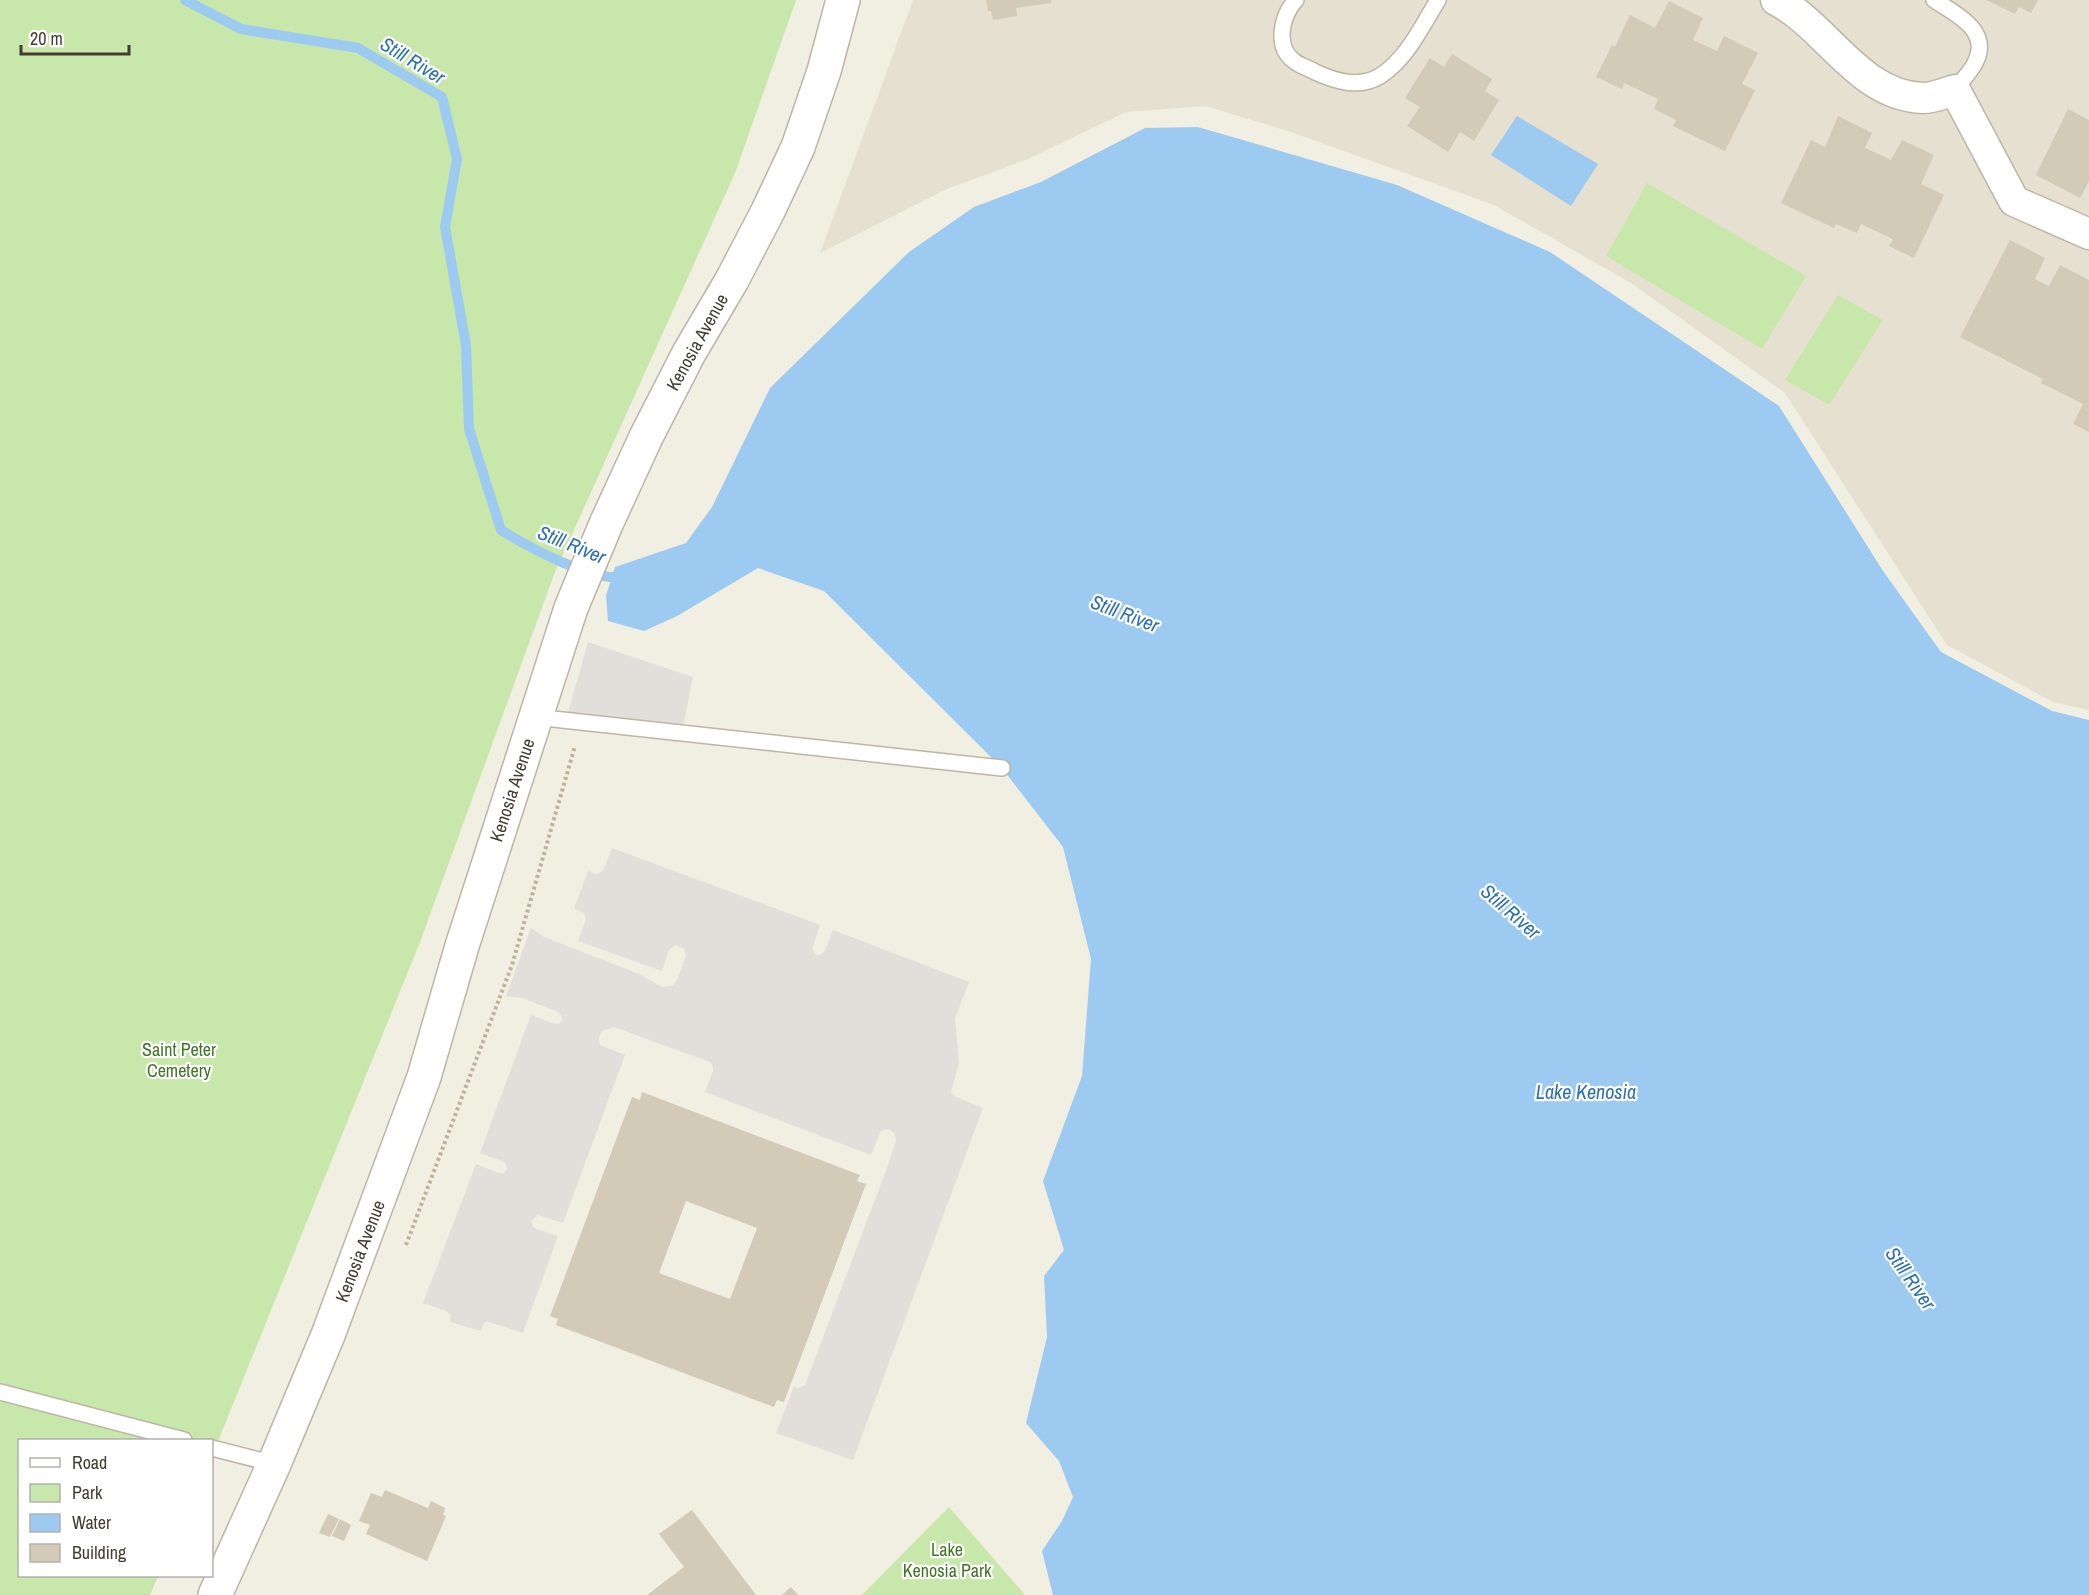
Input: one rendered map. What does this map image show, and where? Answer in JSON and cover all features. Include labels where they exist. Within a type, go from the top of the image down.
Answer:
[{"type":"street","name":"Kenosia Avenue","points":[[215,1595],[274,1464],[328,1335],[424,1077],[462,946],[571,609],[646,436],[689,353],[737,270],[793,157],[824,71],[843,0]]},
{"type":"street","points":[[1795,5],[1875,83],[1895,93],[1925,98],[1955,90],[2014,201],[2089,234]]},
{"type":"lane","points":[[1296,0],[1288,9],[1283,22],[1285,48],[1289,55],[1293,61],[1334,81],[1351,83],[1366,82],[1389,70],[1402,56],[1438,0]]},
{"type":"lane","points":[[1934,0],[1971,24],[1979,45],[1975,63],[1955,90]]},
{"type":"lane","points":[[535,717],[1002,768]]},
{"type":"lane","points":[[0,1392],[180,1439]]},
{"type":"lane","points":[[213,1448],[274,1464]]},
{"type":"path","points":[[406,1245],[512,965],[582,722]]},
{"type":"shaded area","points":[[913,0],[2089,0],[2089,710],[2053,702],[1947,645],[1785,393],[1631,283],[1494,205],[1291,132],[1206,106],[1126,112],[1028,159],[949,188],[820,253]]},
{"type":"shaded area","points":[[588,642],[693,677],[682,733],[566,720]]},
{"type":"shaded area","points":[[612,848],[820,925],[812,949],[816,955],[820,955],[825,950],[833,930],[969,982],[955,1019],[959,1063],[951,1092],[954,1096],[983,1108],[853,1460],[776,1433],[794,1386],[798,1388],[805,1385],[888,1165],[896,1141],[895,1134],[888,1129],[881,1131],[871,1155],[705,1092],[713,1071],[710,1062],[614,1027],[602,1031],[599,1037],[600,1045],[625,1055],[563,1223],[538,1215],[532,1220],[534,1228],[558,1236],[523,1333],[486,1321],[480,1331],[451,1322],[450,1315],[446,1311],[423,1303],[476,1164],[499,1173],[504,1173],[507,1169],[506,1164],[502,1161],[480,1153],[531,1015],[555,1024],[559,1024],[562,1020],[562,1016],[556,1011],[522,998],[506,996],[531,928],[544,937],[639,974],[662,987],[672,986],[677,980],[686,956],[684,948],[676,945],[669,950],[662,971],[578,941],[586,920],[584,913],[574,909],[588,871],[596,874],[603,871]]},
{"type":"green space","name":"Saint Peter Cemetery","points":[[0,0],[796,0],[735,173],[555,572],[420,942],[213,1454],[213,1439],[18,1439],[18,1577],[158,1577],[150,1595],[0,1595]]},
{"type":"green space","points":[[1647,183],[1806,276],[1762,349],[1606,256]]},
{"type":"green space","points":[[1838,295],[1883,320],[1829,405],[1785,380]]},
{"type":"green space","name":"Lake Kenosia Park","points":[[949,1507],[1025,1595],[862,1595]]},
{"type":"water","points":[[1517,116],[1598,164],[1571,206],[1491,155]]},
{"type":"water","name":"Lake Kenosia","points":[[1198,127],[1397,185],[1550,252],[1779,406],[1883,571],[1941,652],[2052,711],[2089,720],[2089,1595],[1053,1595],[1042,1551],[1062,1521],[1073,1497],[1059,1461],[1026,1423],[1047,1337],[1044,1276],[1064,1250],[1043,1181],[1082,1076],[1091,959],[1063,847],[1002,768],[824,591],[758,568],[677,616],[644,631],[608,621],[606,596],[615,567],[686,543],[712,507],[770,388],[909,252],[974,207],[1041,182],[1145,128]]},
{"type":"building","points":[[986,0],[1051,0],[1051,3],[1016,8],[1017,16],[993,20]]},
{"type":"building","points":[[1986,0],[2038,0],[2031,13],[2019,7],[2015,14]]},
{"type":"building","points":[[1669,1],[1703,18],[1693,40],[1717,51],[1724,36],[1758,53],[1742,84],[1755,90],[1725,151],[1673,126],[1676,120],[1654,109],[1658,99],[1624,83],[1622,89],[1596,77],[1612,45],[1615,47],[1630,15],[1655,28]]},
{"type":"building","points":[[1452,54],[1492,79],[1485,91],[1499,100],[1474,141],[1460,132],[1448,152],[1407,126],[1420,107],[1405,98],[1430,58],[1444,67]]},
{"type":"building","points":[[2068,109],[2089,120],[2089,181],[2080,198],[2036,175]]},
{"type":"building","points":[[1838,116],[1872,133],[1865,148],[1891,160],[1902,140],[1934,155],[1921,184],[1944,195],[1914,258],[1889,246],[1893,239],[1861,224],[1857,233],[1836,224],[1834,228],[1781,203],[1811,140],[1825,147]]},
{"type":"building","points":[[2010,240],[2045,258],[2035,279],[2049,286],[2060,265],[2089,280],[2089,432],[2073,424],[2083,404],[2041,383],[2043,379],[1960,337]]},
{"type":"building","points":[[642,1092],[860,1175],[857,1181],[866,1184],[784,1402],[777,1400],[774,1407],[556,1325],[558,1319],[550,1316],[632,1097],[640,1100]],"holes":[[[686,1201],[757,1228],[730,1299],[659,1273]]]},
{"type":"building","points":[[385,1490],[428,1508],[431,1501],[445,1508],[443,1515],[446,1516],[427,1561],[366,1534],[370,1525],[359,1521],[371,1493],[382,1497]]},
{"type":"building","points":[[692,1510],[756,1595],[647,1595],[684,1567],[659,1534]]},
{"type":"building","points":[[328,1514],[339,1519],[330,1537],[319,1533]]},
{"type":"building","points":[[340,1519],[351,1525],[344,1541],[332,1536]]},
{"type":"building","points":[[791,1587],[798,1595],[782,1595]]},
{"type":"waterway","name":"Still River","points":[[185,0],[241,29],[358,48],[442,97],[457,159],[445,227],[466,345],[469,429],[501,530],[528,546],[578,569],[626,578]]}]
